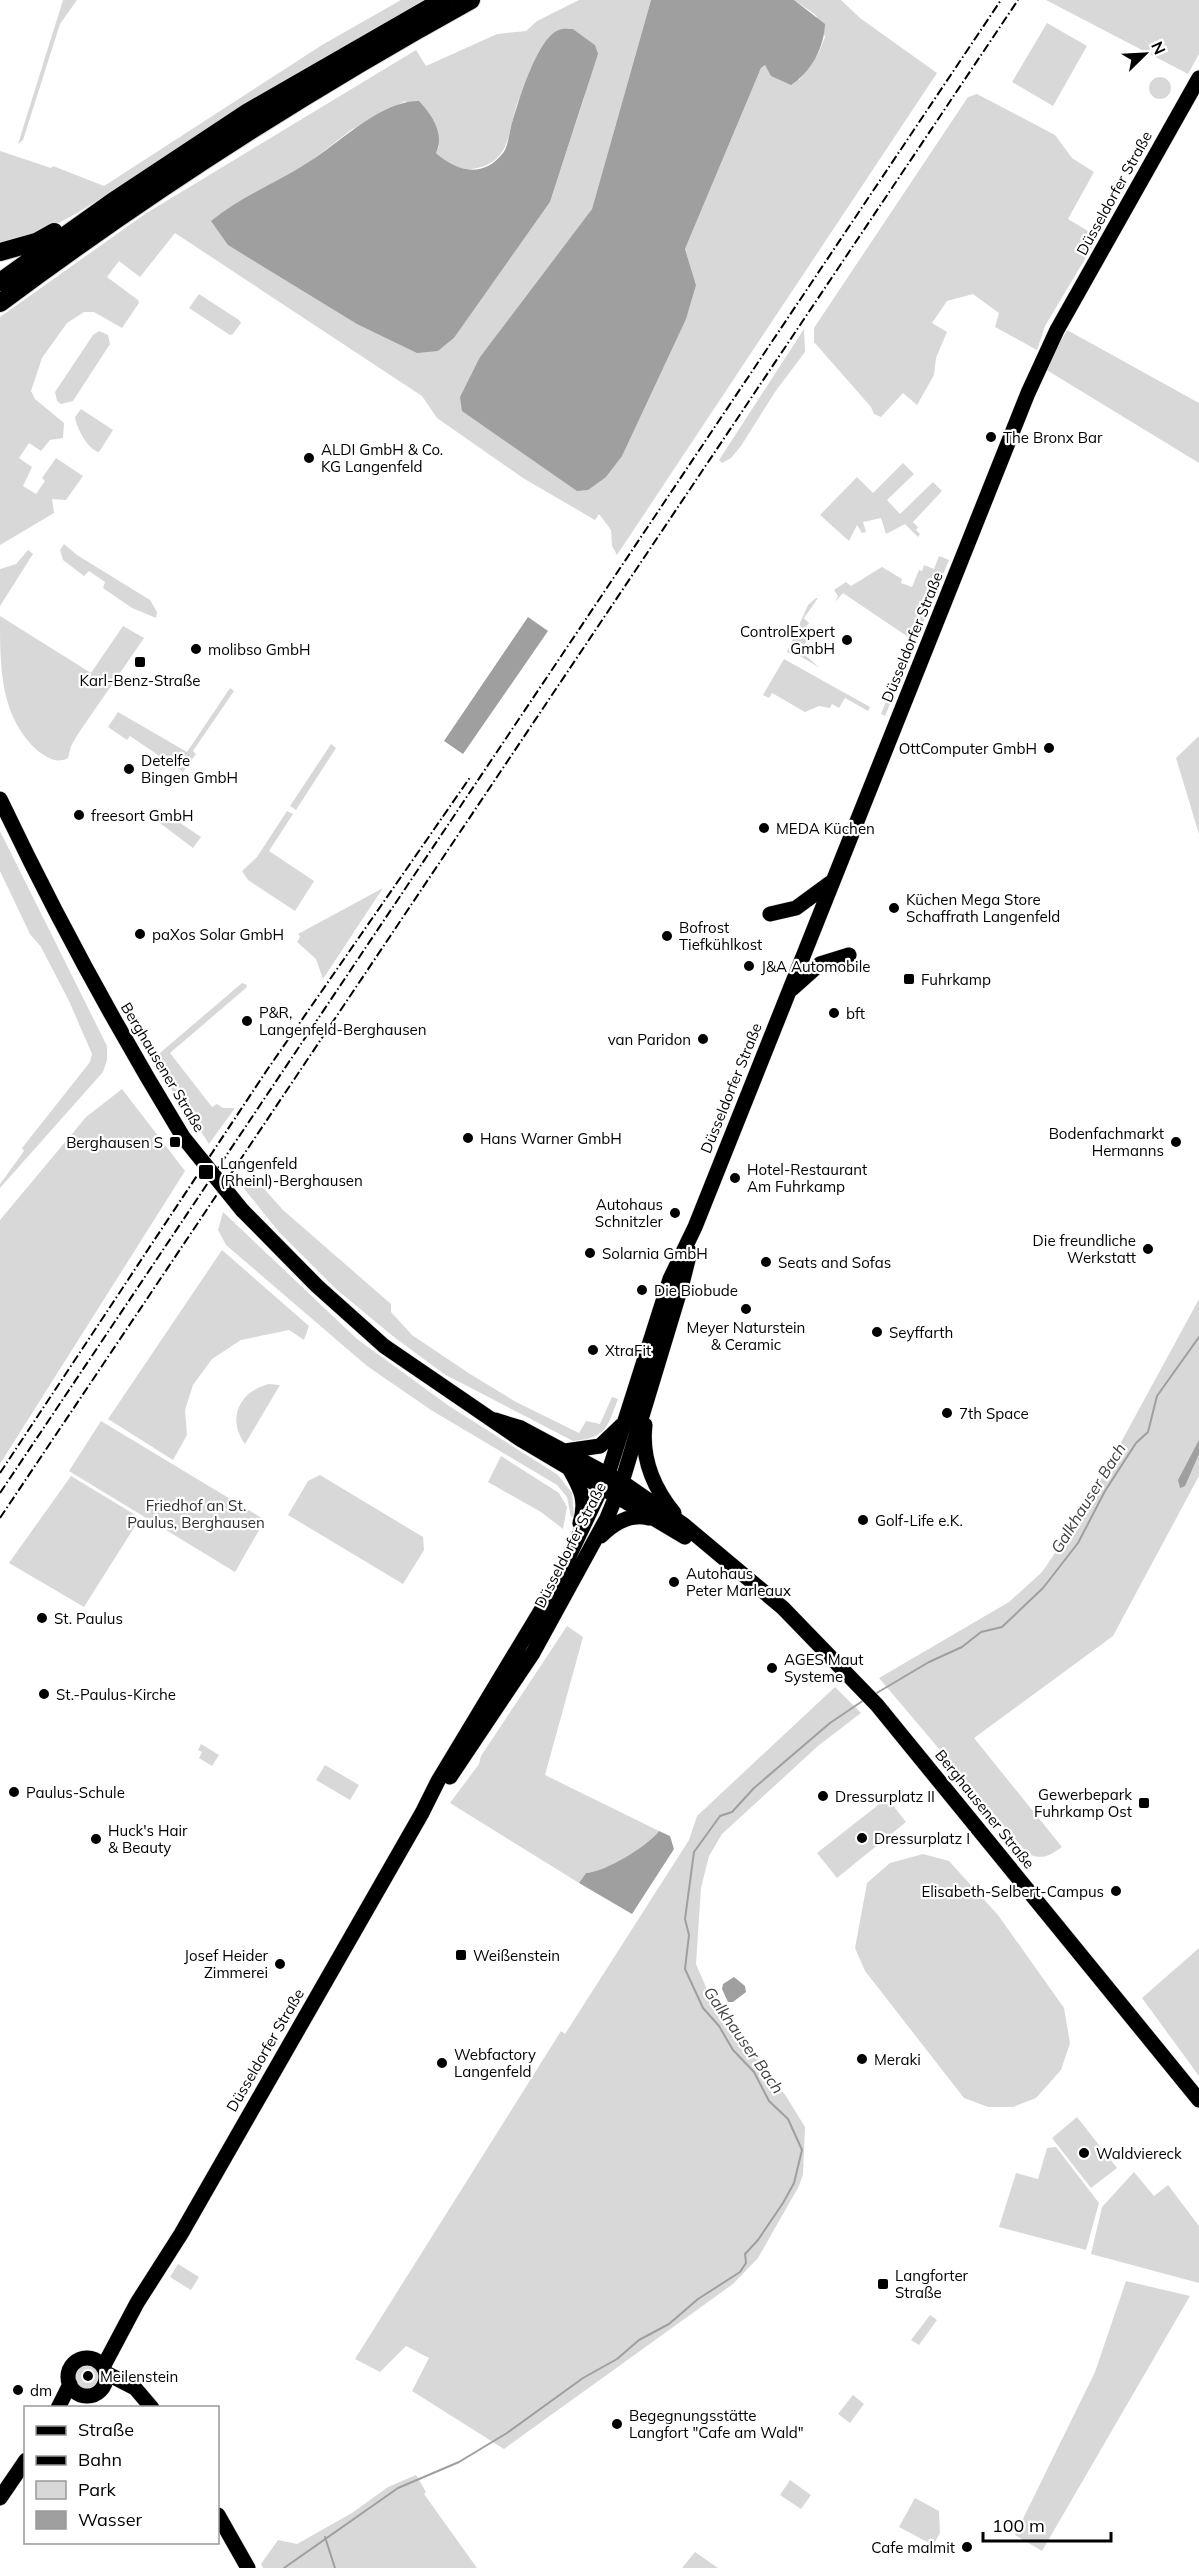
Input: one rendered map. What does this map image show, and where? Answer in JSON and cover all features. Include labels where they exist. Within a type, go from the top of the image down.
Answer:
[{"type":"highway","points":[[0,282],[112,202],[248,112],[443,0]]},
{"type":"highway","points":[[0,303],[127,212],[259,125],[471,0]]},
{"type":"highway","points":[[0,252],[36,242],[112,202]]},
{"type":"main road","name":"Düsseldorfer Straße","points":[[89,2358],[104,2345],[137,2303],[181,2234],[422,1813],[438,1781],[546,1602],[572,1552],[608,1474],[666,1289],[695,1227],[1028,393],[1053,340],[1199,78]]},
{"type":"main road","name":"Berghausener Straße","points":[[0,799],[79,959],[134,1058],[183,1137],[242,1210],[317,1286],[384,1346],[520,1439],[724,1559]]},
{"type":"main road","points":[[770,914],[796,908],[832,881]]},
{"type":"main road","points":[[788,993],[820,964],[849,955]]},
{"type":"main road","name":"Düsseldorfer Straße","points":[[422,1813],[502,1703],[539,1644],[595,1542],[616,1497],[682,1284],[695,1227]]},
{"type":"main road","points":[[647,1399],[643,1437],[646,1465],[654,1483],[684,1525]]},
{"type":"main road","name":"Berghausener Straße","points":[[495,1420],[521,1428],[622,1482],[684,1525],[783,1608],[878,1705],[1199,2100]]},
{"type":"main road","points":[[565,1451],[600,1446],[626,1421]]},
{"type":"main road","points":[[569,1467],[584,1502],[572,1552]]},
{"type":"main road","points":[[595,1542],[612,1525],[624,1520],[640,1516],[656,1520]]},
{"type":"main road","name":"Düsseldorfer Straße","points":[[104,2370],[137,2303]]},
{"type":"main road","points":[[59,2406],[70,2384],[71,2367],[79,2360],[89,2358],[104,2370],[135,2388],[150,2406]]},
{"type":"main road","points":[[101,2390],[104,2370]]},
{"type":"main road","points":[[70,2384],[82,2395],[92,2395],[101,2390],[114,2388],[122,2390],[138,2406]]},
{"type":"main road","points":[[71,2406],[82,2395]]},
{"type":"main road","points":[[0,2498],[24,2463]]},
{"type":"main road","points":[[219,2517],[248,2568]]},
{"type":"green space","points":[[63,0],[77,0],[60,24],[23,140],[18,144]]},
{"type":"green space","points":[[401,0],[425,0],[318,61],[77,213],[42,232],[0,244],[0,151],[51,168],[53,166],[104,186],[322,45]]},
{"type":"green space","points":[[579,0],[651,0],[592,209],[480,357],[696,285],[685,249],[761,68],[765,65],[769,69],[799,80],[819,52],[825,37],[816,15],[794,0],[841,0],[860,18],[937,73],[617,555],[612,546],[611,530],[599,514],[595,520],[523,478],[437,418],[422,396],[175,233],[140,277],[119,261],[107,277],[139,303],[122,328],[94,312],[84,312],[67,323],[42,358],[31,391],[35,399],[64,423],[63,438],[50,440],[41,451],[29,443],[19,458],[32,467],[23,486],[36,494],[45,481],[42,478],[56,458],[83,476],[66,500],[52,499],[54,513],[0,545],[0,317],[145,214],[416,50],[426,66],[497,34],[526,31],[537,21]],"holes":[[[573,29],[595,45],[584,98],[550,202],[454,338],[438,351],[228,245],[315,158],[351,130],[405,101],[439,146],[436,153],[446,161],[456,167],[467,169],[474,169],[492,162],[505,147],[521,95],[538,70]]]},
{"type":"green space","points":[[1046,0],[1199,0],[1199,54],[1188,74]]},
{"type":"green space","points":[[1047,23],[1087,46],[1053,106],[1012,82]]},
{"type":"green space","points":[[1160,77],[1168,80],[1171,88],[1168,96],[1160,99],[1152,96],[1149,88],[1152,80]]},
{"type":"green space","points":[[977,94],[1055,135],[1072,158],[1094,172],[1068,219],[1098,237],[1045,326],[1037,350],[995,327],[999,313],[973,294],[947,301],[932,323],[947,332],[936,358],[934,375],[917,405],[903,393],[881,417],[874,414],[871,407],[814,342],[814,328],[968,97]]},
{"type":"green space","points":[[199,294],[239,320],[241,323],[233,334],[230,335],[189,308]]},
{"type":"green space","points":[[804,329],[805,352],[775,392],[741,446],[731,458],[722,463],[719,460]]},
{"type":"green space","points":[[1067,330],[1199,403],[1199,463],[1045,369]]},
{"type":"green space","points":[[99,331],[108,335],[110,344],[73,401],[61,404],[57,401],[55,392],[93,335]]},
{"type":"green space","points":[[81,409],[113,430],[99,452],[87,443],[78,426],[75,417]]},
{"type":"green space","points":[[903,463],[914,474],[887,500],[900,514],[933,482],[942,491],[913,522],[918,527],[916,530],[920,534],[918,537],[905,524],[886,534],[881,518],[863,522],[866,532],[862,533],[857,525],[849,541],[820,515],[857,477],[873,493]]},
{"type":"green space","points":[[64,544],[77,555],[150,600],[157,612],[156,618],[132,608],[103,588],[105,582],[89,571],[84,576],[63,560],[60,550]]},
{"type":"green space","points":[[28,550],[33,554],[0,606],[0,569],[16,564]]},
{"type":"green space","points":[[939,556],[949,560],[885,716],[881,714],[911,639],[843,593],[835,602],[838,596],[834,590],[846,582],[851,586],[882,567],[902,579],[901,583],[912,587],[919,570],[922,571],[924,565],[934,569]]},
{"type":"green space","points":[[818,598],[804,618],[809,623],[804,630],[811,635],[800,651],[820,668],[795,653],[793,655],[787,652],[808,605]]},
{"type":"green space","points":[[0,616],[91,673],[123,626],[144,638],[78,734],[71,746],[68,758],[64,760],[49,758],[39,752],[16,724],[5,691],[2,673]]},
{"type":"green space","points":[[784,659],[870,707],[868,711],[845,698],[839,708],[832,704],[830,708],[819,706],[805,712],[772,693],[769,698],[763,695]]},
{"type":"green space","points":[[230,688],[234,691],[193,751],[196,754],[183,772],[130,736],[127,740],[108,727],[118,712],[187,752]]},
{"type":"green space","points":[[1199,736],[1199,834],[1176,758]]},
{"type":"green space","points":[[331,744],[336,748],[296,810],[290,806]]},
{"type":"green space","points":[[158,808],[201,837],[193,848],[152,817]]},
{"type":"green space","points":[[287,811],[293,814],[269,851],[314,881],[295,911],[248,880],[242,871],[257,857]]},
{"type":"green space","points":[[0,831],[107,1046],[107,1060],[103,1072],[0,1188],[0,1184],[24,1151],[22,1148],[90,1062],[92,1054],[69,1001],[41,947],[30,934],[0,871]]},
{"type":"green space","points":[[383,888],[323,979],[316,959],[297,942],[300,937],[298,934]]},
{"type":"green space","points":[[242,983],[247,985],[246,988],[170,1053],[212,1107],[217,1104],[223,1108],[235,1108],[209,1144],[184,1105],[158,1073],[154,1058]]},
{"type":"green space","points":[[122,1089],[185,1171],[0,1464],[0,1220],[86,1117]]},
{"type":"green space","points":[[251,1174],[283,1210],[391,1304],[391,1312],[412,1335],[516,1402],[579,1433],[586,1421],[600,1424],[612,1397],[618,1399],[604,1430],[584,1440],[573,1441],[444,1374],[394,1337],[336,1289],[279,1232],[242,1186]]},
{"type":"green space","points":[[223,1212],[357,1339],[449,1406],[558,1475],[572,1493],[574,1516],[571,1517],[567,1497],[557,1485],[431,1410],[367,1366],[226,1245],[218,1230]]},
{"type":"green space","points":[[222,1250],[309,1326],[304,1340],[289,1330],[241,1340],[212,1359],[193,1385],[185,1410],[187,1435],[173,1460],[108,1419]]},
{"type":"green space","points":[[1199,1299],[1199,1476],[1113,1636],[974,1738],[1062,1847],[1046,1856],[1033,1856],[1028,1854],[879,1678],[1009,1602],[1042,1572],[1082,1514]]},
{"type":"green space","points":[[269,1384],[280,1385],[245,1444],[237,1425],[239,1407],[250,1393]]},
{"type":"green space","name":"Friedhof an St. Paulus, Berghausen","points":[[101,1421],[265,1520],[235,1572],[69,1471]]},
{"type":"green space","points":[[501,1456],[559,1493],[567,1507],[563,1529],[541,1512],[488,1482]]},
{"type":"green space","points":[[320,1475],[423,1537],[424,1550],[403,1584],[288,1515],[308,1481]]},
{"type":"green space","points":[[71,1476],[137,1516],[137,1523],[84,1607],[9,1563]]},
{"type":"green space","points":[[567,1626],[583,1637],[545,1775],[659,1831],[646,1844],[625,1857],[604,1868],[586,1873],[579,1883],[450,1803],[479,1764],[481,1756]]},
{"type":"green space","points":[[835,1687],[861,1713],[818,1746],[722,1834],[709,1856],[701,1888],[696,1964],[709,1994],[786,2096],[805,2127],[803,2174],[799,2186],[758,2258],[733,2284],[504,2449],[412,2391],[429,2358],[406,2346],[380,2372],[355,2359],[561,2031],[565,2034],[689,1840],[697,1816]]},
{"type":"green space","points":[[201,1744],[219,1755],[212,1766],[199,1758],[202,1752],[198,1750]]},
{"type":"green space","points":[[325,1765],[359,1785],[350,1800],[316,1780]]},
{"type":"green space","name":"Dressurplatz I","points":[[887,1798],[906,1822],[837,1878],[817,1853]]},
{"type":"green space","points":[[923,1854],[949,1861],[998,1915],[1064,2008],[1070,2043],[1061,2070],[1036,2098],[1013,2107],[988,2107],[964,2098],[865,1971],[855,1948],[867,1883],[890,1863]]},
{"type":"green space","points":[[1199,1948],[1199,2076],[1142,1998]]},
{"type":"green space","name":"Waldviereck","points":[[1077,2117],[1117,2168],[1091,2188],[1052,2138]]},
{"type":"green space","points":[[1056,2147],[1099,2203],[1086,2250],[999,2227],[1016,2173],[1038,2179],[1047,2148]]},
{"type":"green space","points":[[1134,2172],[1154,2196],[1168,2185],[1199,2226],[1199,2283],[1091,2254],[1102,2207]]},
{"type":"green space","points":[[178,2264],[199,2277],[191,2290],[170,2277]]},
{"type":"green space","points":[[1126,2281],[1190,2296],[1042,2551],[1015,2535],[1095,2372]]},
{"type":"green space","points":[[930,2315],[937,2320],[919,2345],[911,2340]]},
{"type":"green space","points":[[88,2363],[98,2367],[102,2377],[98,2387],[88,2391],[78,2387],[74,2377],[78,2367]]},
{"type":"green space","points":[[853,2395],[864,2404],[850,2423],[838,2414]]},
{"type":"green space","points":[[416,2475],[426,2492],[424,2494],[477,2568],[263,2568],[261,2564],[278,2540],[297,2544],[352,2513],[388,2487]]},
{"type":"green space","points":[[790,2480],[811,2495],[801,2509],[780,2495]]},
{"type":"green space","points":[[915,2498],[939,2511],[940,2533],[933,2545],[899,2527]]},
{"type":"green space","points":[[695,2552],[718,2568],[682,2568]]},
{"type":"water","points":[[651,0],[794,0],[825,24],[824,33],[815,59],[805,73],[791,85],[771,76],[765,65],[761,68],[685,249],[696,285],[686,319],[622,456],[606,477],[588,490],[577,491],[462,411],[460,397],[480,357],[592,209]]},
{"type":"water","points":[[573,29],[595,45],[598,54],[550,202],[454,338],[438,351],[417,353],[357,324],[228,245],[211,221],[236,203],[315,158],[364,122],[406,102],[419,101],[436,125],[439,139],[436,153],[461,168],[470,170],[487,166],[505,150],[523,89],[543,45],[551,35],[559,30]]},
{"type":"water","points":[[528,617],[548,631],[463,754],[444,741]]},
{"type":"water","points":[[1199,1440],[1199,1454],[1185,1486],[1180,1488],[1178,1480]]},
{"type":"water","points":[[659,1831],[670,1836],[674,1849],[632,1914],[579,1883],[586,1873],[604,1868],[626,1857],[646,1844]]},
{"type":"water","points":[[734,1977],[745,1986],[746,1992],[733,2002],[728,2002],[722,1989],[723,1984]]},
{"type":"waterway","name":"Galkhauser Bach","points":[[875,1694],[929,1662],[962,1647],[981,1632],[1002,1627],[1043,1588],[1078,1543],[1105,1491],[1136,1443],[1148,1432],[1157,1396],[1199,1337]]},
{"type":"waterway","name":"Galkhauser Bach","points":[[284,2568],[398,2488],[459,2462],[507,2433],[583,2378],[617,2359],[639,2340],[669,2324],[698,2299],[740,2272],[746,2263],[745,2254],[758,2240],[794,2183],[802,2150],[788,2119],[769,2101],[754,2072],[733,2050],[719,2026],[703,2008],[685,1969],[689,1935],[685,1919],[694,1852],[720,1816],[732,1812],[754,1788],[830,1723],[864,1700]]},
{"type":"waterway","points":[[325,2537],[335,2568]]},
{"type":"railway","points":[[0,1493],[1001,0]]},
{"type":"railway","points":[[0,1518],[1018,0]]},
{"type":"railway","points":[[0,1473],[267,1070],[471,776]]},
{"type":"place","name":"The Bronx Bar","points":[[991,437]]},
{"type":"place","name":"ALDI GmbH & Co. KG Langenfeld","points":[[309,458]]},
{"type":"place","name":"ControlExpert GmbH","points":[[847,640]]},
{"type":"place","name":"molibso GmbH","points":[[196,649]]},
{"type":"place","name":"Karl-Benz-Straße","points":[[140,662]]},
{"type":"place","name":"OttComputer GmbH","points":[[1049,748]]},
{"type":"place","name":"Detelfe Bingen GmbH","points":[[129,769]]},
{"type":"place","name":"freesort GmbH","points":[[79,815]]},
{"type":"place","name":"MEDA Küchen","points":[[764,828]]},
{"type":"place","name":"Küchen Mega Store Schaffrath Langenfeld","points":[[894,908]]},
{"type":"place","name":"paXos Solar GmbH","points":[[140,934]]},
{"type":"place","name":"Bofrost Tiefkühlkost","points":[[667,936]]},
{"type":"place","name":"J&A Automobile","points":[[749,966]]},
{"type":"place","name":"Fuhrkamp","points":[[909,979]]},
{"type":"place","name":"bft","points":[[834,1013]]},
{"type":"place","name":"P&R, Langenfeld-Berghausen","points":[[247,1021]]},
{"type":"place","name":"van Paridon","points":[[703,1039]]},
{"type":"place","name":"Hans Warner GmbH","points":[[468,1138]]},
{"type":"place","name":"Berghausen S","points":[[175,1142]]},
{"type":"place","name":"Bodenfachmarkt Hermanns","points":[[1176,1142]]},
{"type":"place","name":"Langenfeld (Rheinl)-Berghausen","points":[[206,1172]]},
{"type":"place","name":"Hotel-Restaurant Am Fuhrkamp","points":[[735,1178]]},
{"type":"place","name":"Autohaus Schnitzler","points":[[675,1213]]},
{"type":"place","name":"Die freundliche Werkstatt","points":[[1148,1249]]},
{"type":"place","name":"Solarnia GmbH","points":[[590,1253]]},
{"type":"place","name":"Seats and Sofas","points":[[766,1262]]},
{"type":"place","name":"Die Biobude","points":[[642,1290]]},
{"type":"place","name":"Meyer Naturstein & Ceramic","points":[[746,1309]]},
{"type":"place","name":"Seyffarth","points":[[877,1332]]},
{"type":"place","name":"XtraFit","points":[[593,1350]]},
{"type":"place","name":"7th Space","points":[[947,1413]]},
{"type":"place","name":"Golf-Life e.K.","points":[[863,1520]]},
{"type":"place","name":"Autohaus Peter Marleaux","points":[[674,1582]]},
{"type":"place","name":"St. Paulus","points":[[42,1618]]},
{"type":"place","name":"AGES Maut Systeme","points":[[772,1668]]},
{"type":"place","name":"St.-Paulus-Kirche","points":[[44,1694]]},
{"type":"place","name":"Paulus-Schule","points":[[14,1792]]},
{"type":"place","name":"Dressurplatz II","points":[[823,1796]]},
{"type":"place","name":"Gewerbepark Fuhrkamp Ost","points":[[1144,1803]]},
{"type":"place","name":"Dressurplatz I","points":[[862,1838]]},
{"type":"place","name":"Huck's Hair & Beauty","points":[[96,1839]]},
{"type":"place","name":"Elisabeth-Selbert-Campus","points":[[1116,1891]]},
{"type":"place","name":"Weißenstein","points":[[461,1955]]},
{"type":"place","name":"Josef Heider Zimmerei","points":[[280,1964]]},
{"type":"place","name":"Meraki","points":[[862,2059]]},
{"type":"place","name":"Webfactory Langenfeld","points":[[442,2063]]},
{"type":"place","name":"Waldviereck","points":[[1084,2153]]},
{"type":"place","name":"Langforter Straße","points":[[883,2284]]},
{"type":"place","name":"Meilenstein","points":[[88,2376]]},
{"type":"place","name":"dm","points":[[18,2390]]},
{"type":"place","name":"Begegnungsstätte Langfort \"Cafe am Wald\"","points":[[617,2424]]},
{"type":"place","name":"Cafe malmit","points":[[967,2547]]}]
